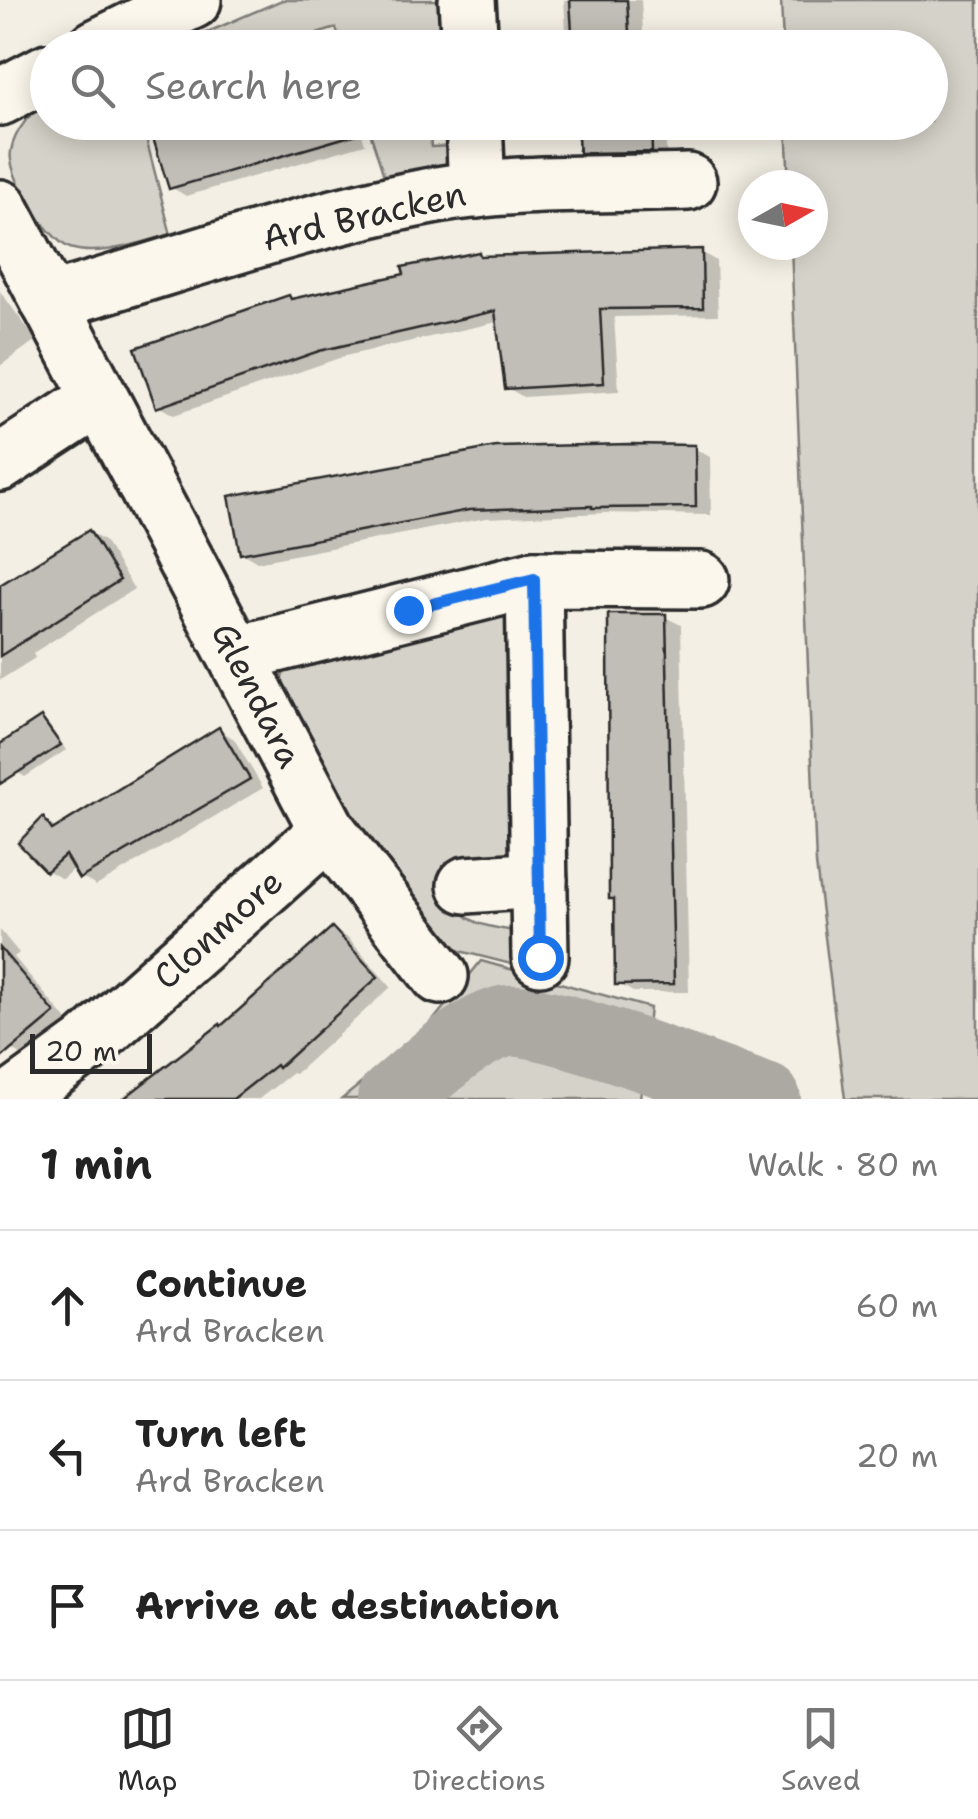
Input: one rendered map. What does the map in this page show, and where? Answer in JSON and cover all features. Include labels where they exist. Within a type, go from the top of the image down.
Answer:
[{"type":"street","points":[[132,30],[193,0]]},
{"type":"street","points":[[467,0],[469,30]]},
{"type":"street","points":[[0,96],[30,81]]},
{"type":"street","points":[[475,140],[477,190]]},
{"type":"street","name":"Ard Bracken","points":[[49,302],[353,212],[477,190],[688,182]]},
{"type":"street","name":"Glendara","points":[[0,208],[328,832],[440,976]]},
{"type":"street","points":[[0,463],[98,399]]},
{"type":"street","points":[[237,654],[534,579],[701,580]]},
{"type":"street","points":[[534,579],[540,957]]},
{"type":"street","name":"Clonmore","points":[[13,1099],[86,1046],[328,832]]},
{"type":"street","points":[[466,884],[539,880]]},
{"type":"shaded area","points":[[282,0],[449,0],[451,29],[336,28],[213,30]]},
{"type":"shaded area","points":[[781,0],[978,0],[978,1099],[845,1099],[816,864],[792,260],[828,260],[828,170],[788,170],[787,140],[948,140],[948,30],[782,30]]},
{"type":"shaded area","points":[[30,116],[30,140],[146,140],[171,235],[94,251],[70,248],[61,242],[40,220],[15,175],[11,151]]},
{"type":"shaded area","points":[[372,140],[430,140],[431,147],[452,146],[451,163],[384,176]]},
{"type":"shaded area","points":[[496,613],[512,623],[522,845],[494,859],[444,867],[454,899],[467,917],[488,926],[521,932],[527,968],[460,951],[430,931],[342,808],[281,679],[289,663]]},
{"type":"shaded area","points":[[481,961],[650,1008],[640,1099],[342,1099],[423,1033]]},
{"type":"building","points":[[570,0],[627,0],[629,30],[572,30]]},
{"type":"building","points":[[154,140],[336,140],[169,189]]},
{"type":"building","points":[[578,140],[652,140],[652,152],[579,153]]},
{"type":"building","points":[[702,249],[703,308],[600,309],[604,383],[505,389],[495,311],[319,351],[156,408],[135,348],[289,295],[291,299],[404,274],[402,267],[479,252],[480,256]]},
{"type":"building","points":[[695,445],[696,507],[469,510],[240,554],[229,496],[496,447]]},
{"type":"building","points":[[89,530],[120,580],[0,656],[0,585]]},
{"type":"building","points":[[608,614],[666,614],[674,984],[615,985],[614,899],[609,899]]},
{"type":"building","points":[[41,717],[61,745],[0,784],[0,744]]},
{"type":"building","points":[[219,727],[250,779],[79,879],[65,855],[46,872],[18,843],[43,817],[52,830]]},
{"type":"building","points":[[332,927],[378,977],[278,1068],[276,1065],[233,1099],[123,1099],[221,1026]]},
{"type":"building","points":[[0,948],[55,1013],[0,1059]]},
{"type":"waterway","points":[[393,1099],[462,1043],[507,1021],[555,1028],[592,1039],[765,1099]]},
{"type":"route","points":[[408,610],[534,579],[540,957]]}]
